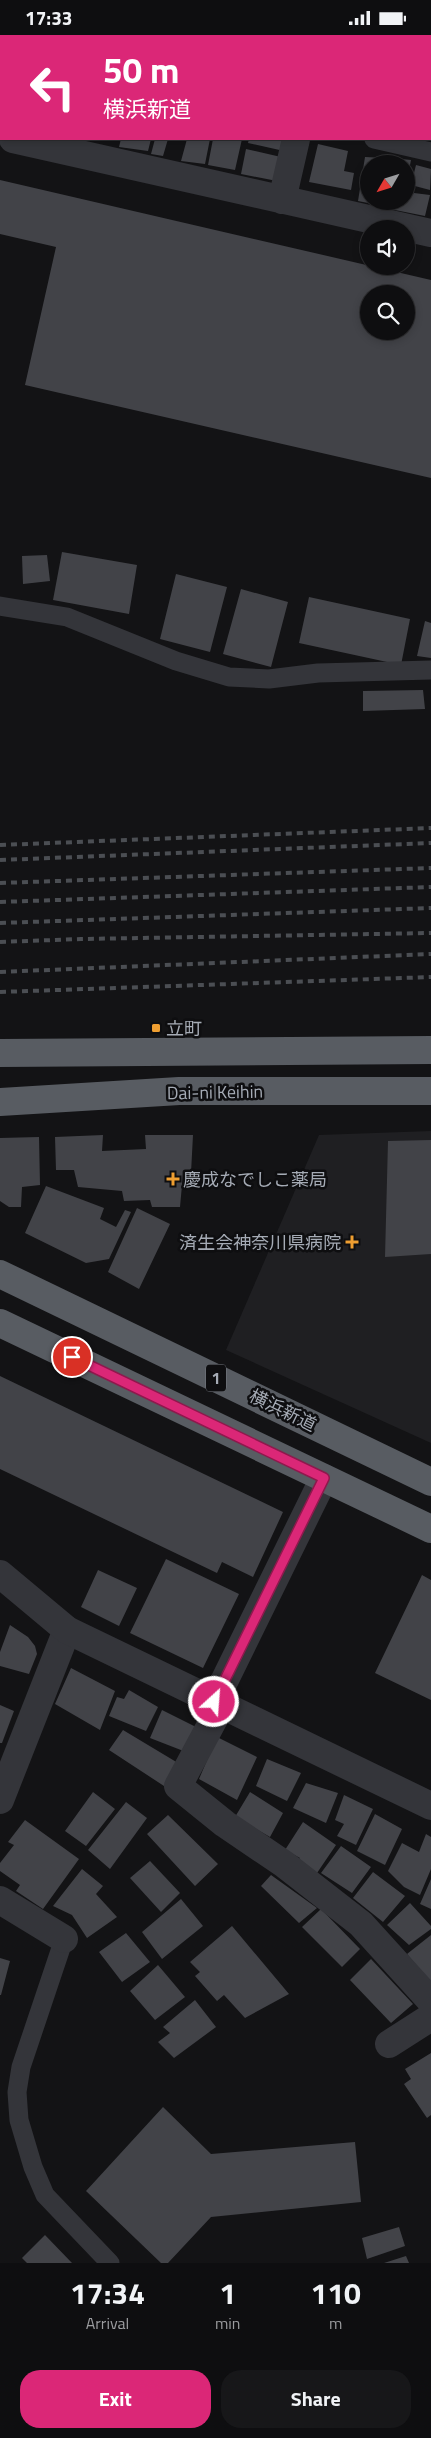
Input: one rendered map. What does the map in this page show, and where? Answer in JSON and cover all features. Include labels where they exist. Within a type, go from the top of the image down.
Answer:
[{"type":"highway","points":[[0,1053],[431,1050]]},
{"type":"highway","name":"Dai-ni Keihin","points":[[0,1102],[179,1091],[431,1091]]},
{"type":"highway","name":"横浜新道","points":[[0,1274],[431,1482]]},
{"type":"highway","points":[[0,1323],[431,1529]]},
{"type":"street","points":[[17,140],[431,233]]},
{"type":"street","points":[[282,200],[296,140]]},
{"type":"street","points":[[324,1478],[178,1787],[225,1824],[284,1864],[361,1925],[431,2001]]},
{"type":"street","points":[[0,1574],[67,1630],[431,1806]]},
{"type":"street","points":[[0,1800],[67,1630]]},
{"type":"street","points":[[0,1900],[64,1939]]},
{"type":"street","points":[[389,2044],[431,2017]]},
{"type":"lane","points":[[378,140],[431,152]]},
{"type":"lane","points":[[0,606],[67,617],[176,661],[229,677],[269,679],[318,673],[431,670]]},
{"type":"lane","points":[[64,1939],[21,2067],[17,2092],[19,2120],[33,2167],[44,2195],[110,2263]]},
{"type":"shaded area","name":"済生会神奈川県病院","points":[[431,1131],[431,1443],[226,1350],[319,1135]]},
{"type":"building","points":[[121,140],[151,140],[148,151],[119,147]]},
{"type":"building","points":[[155,140],[168,140],[163,156],[151,154]]},
{"type":"building","points":[[187,140],[210,140],[205,164],[181,161]]},
{"type":"building","points":[[213,140],[242,140],[235,170],[208,165]]},
{"type":"building","points":[[249,140],[287,140],[284,151],[248,143]]},
{"type":"building","points":[[318,144],[348,151],[344,171],[354,173],[351,190],[309,182]]},
{"type":"building","points":[[246,149],[281,157],[277,181],[241,174]]},
{"type":"building","points":[[416,165],[431,169],[430,190],[415,186]]},
{"type":"building","points":[[0,180],[360,264],[360,275],[409,275],[431,280],[431,478],[25,385],[56,247],[0,234]]},
{"type":"building","points":[[415,193],[430,195],[425,216],[395,210],[415,210]]},
{"type":"building","points":[[62,552],[137,565],[129,614],[53,600]]},
{"type":"building","points":[[47,555],[50,581],[23,584],[22,556]]},
{"type":"building","points":[[176,574],[227,587],[210,652],[160,639]]},
{"type":"building","points":[[241,589],[288,602],[271,667],[223,654]]},
{"type":"building","points":[[309,597],[410,619],[401,665],[299,643]]},
{"type":"building","points":[[425,621],[431,623],[431,658],[417,656]]},
{"type":"building","points":[[423,690],[425,709],[363,711],[363,691]]},
{"type":"building","points":[[103,1135],[102,1151],[146,1149],[145,1135],[193,1135],[191,1173],[183,1174],[180,1207],[152,1207],[150,1200],[124,1201],[122,1191],[78,1187],[74,1170],[56,1170],[55,1137]]},
{"type":"building","points":[[39,1137],[40,1185],[22,1187],[21,1207],[9,1207],[0,1201],[0,1138]]},
{"type":"building","name":"済生会神奈川県病院","points":[[431,1140],[431,1254],[385,1257],[388,1141]]},
{"type":"building","points":[[46,1186],[104,1208],[100,1219],[116,1227],[125,1210],[131,1212],[109,1259],[86,1263],[25,1233]]},
{"type":"building","points":[[137,1208],[170,1224],[139,1289],[108,1272]]},
{"type":"building","points":[[0,1376],[283,1512],[253,1577],[222,1562],[217,1573],[0,1469]]},
{"type":"building","points":[[166,1559],[239,1594],[203,1668],[130,1633]]},
{"type":"building","points":[[98,1570],[137,1588],[119,1626],[81,1607]]},
{"type":"building","points":[[422,1575],[431,1580],[431,1700],[375,1673]]},
{"type":"building","points":[[10,1625],[28,1637],[35,1646],[37,1654],[29,1674],[0,1666],[0,1652]]},
{"type":"building","points":[[71,1668],[115,1691],[100,1730],[55,1704]]},
{"type":"building","points":[[129,1690],[158,1707],[146,1731],[109,1716],[117,1697],[124,1699]]},
{"type":"building","points":[[0,1705],[14,1711],[2,1743],[0,1743]]},
{"type":"building","points":[[162,1710],[196,1727],[186,1752],[150,1738]]},
{"type":"building","points":[[123,1730],[178,1763],[164,1786],[109,1750]]},
{"type":"building","points":[[217,1737],[257,1757],[237,1800],[199,1779]]},
{"type":"building","points":[[267,1759],[301,1773],[287,1801],[256,1786]]},
{"type":"building","points":[[306,1783],[338,1793],[326,1823],[293,1808]]},
{"type":"building","points":[[93,1792],[115,1809],[86,1846],[65,1831]]},
{"type":"building","points":[[250,1792],[283,1813],[270,1837],[235,1817]]},
{"type":"building","points":[[344,1795],[373,1809],[356,1845],[337,1836],[344,1824],[335,1820]]},
{"type":"building","points":[[126,1802],[147,1818],[110,1869],[88,1850]]},
{"type":"building","points":[[375,1814],[402,1829],[385,1865],[357,1851]]},
{"type":"building","points":[[168,1815],[218,1864],[195,1886],[147,1834]]},
{"type":"building","points":[[25,1820],[79,1859],[43,1909],[16,1891],[20,1885],[0,1871],[0,1863],[14,1845],[8,1842]]},
{"type":"building","points":[[303,1822],[336,1845],[317,1873],[296,1863],[300,1858],[285,1850]]},
{"type":"building","points":[[426,1834],[431,1837],[431,1869],[420,1895],[404,1887],[388,1871],[402,1843],[419,1852]]},
{"type":"building","points":[[341,1846],[371,1867],[352,1893],[321,1873]]},
{"type":"building","points":[[150,1861],[180,1893],[161,1912],[130,1878]]},
{"type":"building","points":[[82,1869],[103,1886],[96,1894],[117,1917],[87,1938],[72,1915],[53,1906]]},
{"type":"building","points":[[373,1872],[405,1896],[383,1922],[353,1898]]},
{"type":"building","points":[[271,1875],[317,1908],[299,1923],[261,1886]]},
{"type":"building","points":[[431,1879],[431,1909],[420,1904]]},
{"type":"building","points":[[181,1899],[203,1926],[162,1959],[142,1932]]},
{"type":"building","points":[[410,1903],[431,1926],[431,1929],[409,1945],[387,1925]]},
{"type":"building","points":[[321,1909],[360,1949],[342,1967],[302,1927]]},
{"type":"building","points":[[232,1926],[289,1994],[245,2018],[224,1995],[217,2001],[195,1976],[200,1972],[190,1962]]},
{"type":"building","points":[[126,1933],[150,1962],[122,1982],[99,1952]]},
{"type":"building","points":[[431,1935],[431,1983],[407,1954]]},
{"type":"building","points":[[0,1958],[10,1961],[1,1995],[0,1995]]},
{"type":"building","points":[[371,1959],[413,2004],[391,2023],[350,1980]]},
{"type":"building","points":[[158,1965],[185,1997],[155,2020],[130,1991]]},
{"type":"building","points":[[195,2000],[216,2027],[174,2058],[158,2042],[170,2033],[163,2027]]},
{"type":"building","points":[[431,2053],[431,2115],[427,2118],[404,2084],[411,2079],[405,2069]]},
{"type":"building","points":[[163,2107],[211,2154],[355,2142],[361,2202],[211,2217],[168,2263],[161,2263],[86,2191]]},
{"type":"building","points":[[399,2227],[405,2246],[367,2259],[362,2238]]},
{"type":"building","points":[[45,2235],[72,2263],[27,2263],[22,2258]]},
{"type":"building","points":[[406,2256],[409,2263],[384,2263]]},
{"type":"railway","points":[[0,845],[431,828]]},
{"type":"railway","points":[[0,860],[431,843]]},
{"type":"railway","points":[[0,883],[431,868]]},
{"type":"railway","points":[[0,902],[431,887]]},
{"type":"railway","points":[[0,923],[431,908]]},
{"type":"railway","points":[[0,942],[431,933]]},
{"type":"railway","points":[[0,972],[431,954]]},
{"type":"railway","points":[[0,992],[431,977]]},
{"type":"place","name":"立町","points":[[156,1028]]},
{"type":"place","name":"慶成なでしこ薬局","points":[[173,1179]]},
{"type":"place","name":"済生会神奈川県病院","points":[[352,1242]]},
{"type":"route","points":[[72,1357],[324,1478],[214,1702]]}]
